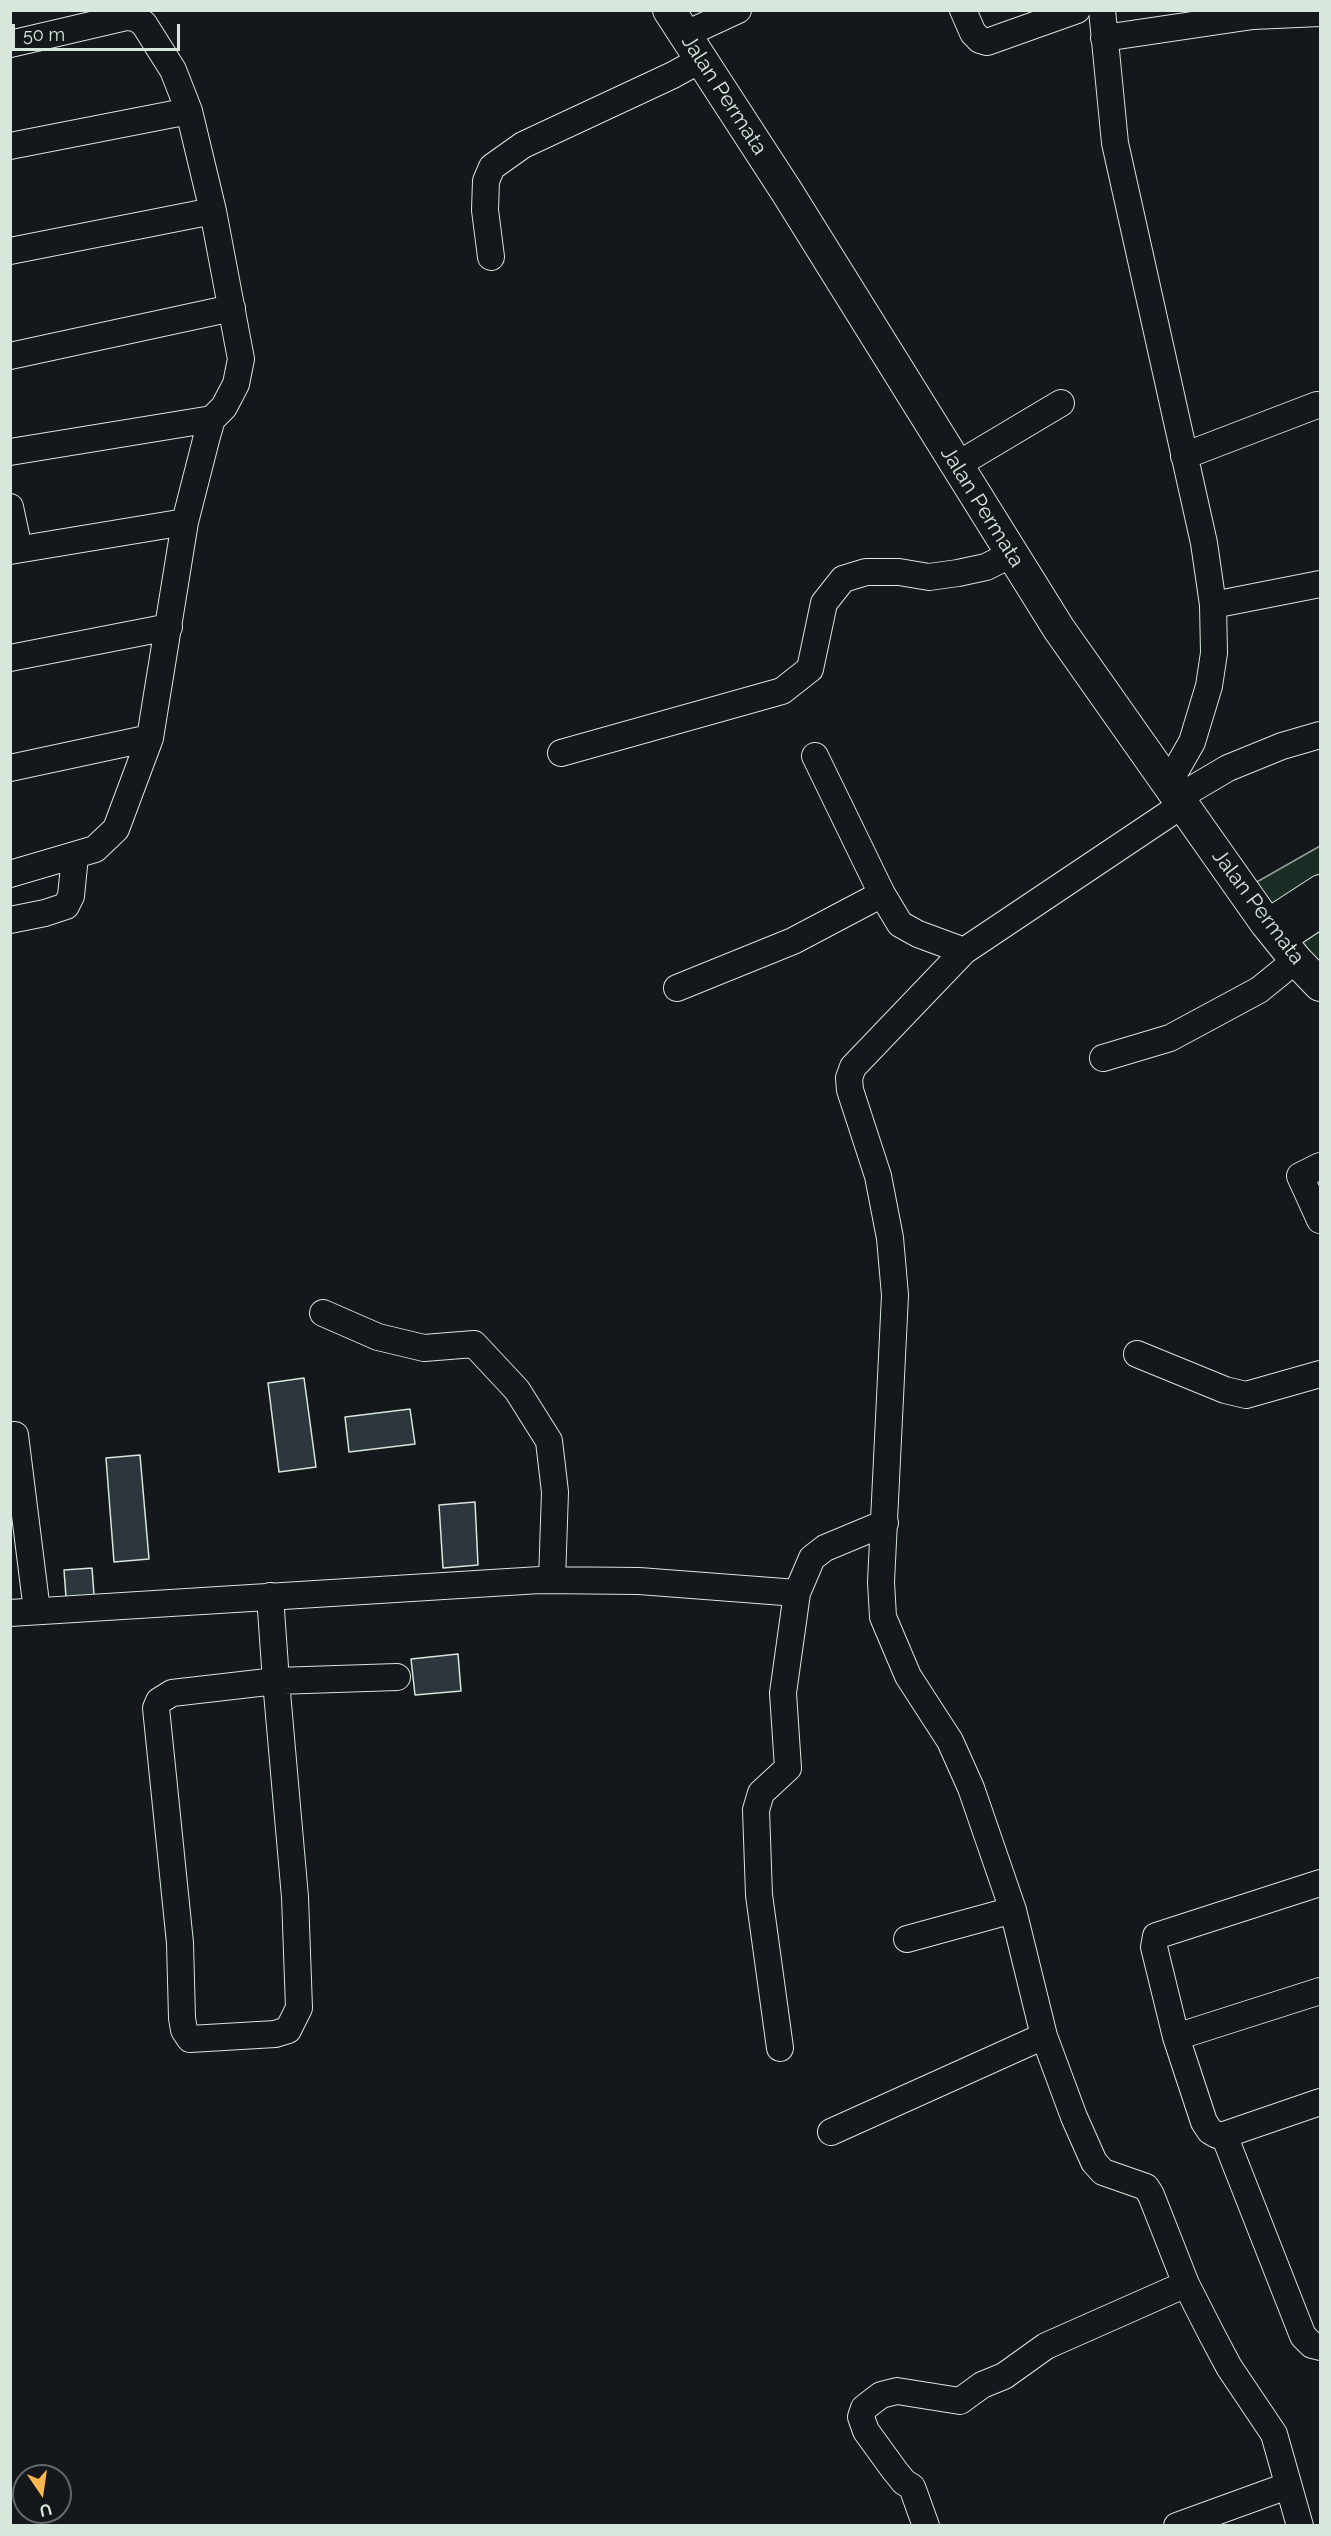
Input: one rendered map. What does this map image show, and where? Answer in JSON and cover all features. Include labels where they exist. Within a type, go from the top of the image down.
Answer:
[{"type":"main road","name":"Jalan Permata","points":[[684,35],[787,192],[1059,629],[1281,941],[1320,985]]},
{"type":"street","points":[[491,256],[485,210],[486,181],[492,167],[523,145],[673,75],[684,35],[738,10]]},
{"type":"street","points":[[963,10],[973,33],[980,40],[987,42],[1077,10]]},
{"type":"street","points":[[1102,10],[1115,143],[1204,543],[1213,605],[1214,653],[1209,686],[1176,796]]},
{"type":"street","points":[[1104,39],[1253,16],[1320,13]]},
{"type":"street","points":[[10,44],[126,17],[136,18],[144,24],[173,70],[189,111],[213,211],[241,359],[236,384],[224,407],[212,419],[185,522],[150,738],[116,829],[95,849],[10,874]]},
{"type":"street","points":[[10,146],[189,111]]},
{"type":"street","points":[[10,250],[213,211]]},
{"type":"street","points":[[10,356],[232,308]]},
{"type":"street","points":[[957,465],[1061,403]]},
{"type":"street","points":[[1184,456],[1317,405]]},
{"type":"street","points":[[10,452],[212,419]]},
{"type":"street","points":[[10,507],[15,550],[185,522]]},
{"type":"street","points":[[561,753],[782,691],[810,669],[824,603],[843,579],[866,572],[899,572],[929,577],[958,573],[986,567],[1011,554]]},
{"type":"street","points":[[1213,605],[1320,584]]},
{"type":"street","points":[[10,658],[169,627]]},
{"type":"street","points":[[1300,2526],[1274,2434],[1229,2367],[1186,2284],[1146,2187],[1103,2172],[1094,2162],[1074,2117],[1044,2036],[1013,1910],[959,1761],[950,1741],[908,1676],[883,1617],[881,1582],[895,1295],[890,1238],[878,1176],[850,1090],[849,1078],[853,1067],[964,951],[1176,796],[1252,757],[1320,735]]},
{"type":"street","points":[[10,768],[150,738]]},
{"type":"street","points":[[814,756],[882,894],[900,924],[918,934],[964,951]]},
{"type":"street","points":[[10,920],[66,906],[71,897],[75,856]]},
{"type":"street","points":[[1103,1058],[1170,1038],[1259,990],[1281,941],[1320,888]]},
{"type":"street","points":[[677,988],[793,941],[882,894]]},
{"type":"street","points":[[1281,941],[1320,915]]},
{"type":"street","points":[[1320,1166],[1300,1176],[1320,1220]]},
{"type":"street","points":[[323,1312],[378,1337],[424,1348],[474,1344],[518,1390],[549,1441],[555,1492],[552,1580]]},
{"type":"street","points":[[1137,1354],[1225,1390],[1246,1395],[1320,1374]]},
{"type":"street","points":[[15,1435],[37,1611]]},
{"type":"street","points":[[780,2048],[759,1895],[756,1810],[761,1793],[788,1768],[783,1693],[797,1593],[812,1558],[825,1548],[885,1523]]},
{"type":"street","points":[[10,1612],[552,1580],[639,1581],[797,1593]]},
{"type":"street","points":[[270,1596],[276,1681],[295,1897],[299,2008],[288,2030],[275,2034],[190,2038],[184,2030],[182,2018],[180,1943],[156,1708],[165,1695],[172,1693],[276,1681],[397,1677]]},
{"type":"street","points":[[1320,1883],[1156,1936],[1154,1947],[1176,2037],[1204,2122],[1210,2131],[1216,2135],[1224,2135],[1320,2102]]},
{"type":"street","points":[[907,1939],[1013,1910]]},
{"type":"street","points":[[1176,2037],[1320,1991]]},
{"type":"street","points":[[831,2132],[1044,2036]]},
{"type":"street","points":[[1224,2135],[1303,2336],[1312,2345],[1320,2347]]},
{"type":"street","points":[[926,2526],[912,2487],[904,2482],[895,2471],[864,2427],[861,2412],[869,2403],[881,2395],[897,2391],[960,2401],[982,2385],[1004,2376],[1046,2346],[1186,2284]]},
{"type":"street","points":[[1177,2526],[1287,2486]]},
{"type":"green space","points":[[1320,846],[1320,977],[1248,887]]},
{"type":"building","points":[[304,1378],[316,1467],[279,1472],[268,1383]]},
{"type":"building","points":[[410,1409],[415,1444],[349,1452],[345,1417]]},
{"type":"building","points":[[140,1455],[149,1559],[114,1562],[106,1458]]},
{"type":"building","points":[[475,1502],[478,1565],[443,1568],[439,1505]]},
{"type":"building","points":[[92,1568],[94,1595],[66,1597],[64,1570]]},
{"type":"building","points":[[458,1654],[461,1691],[415,1695],[411,1659]]}]
